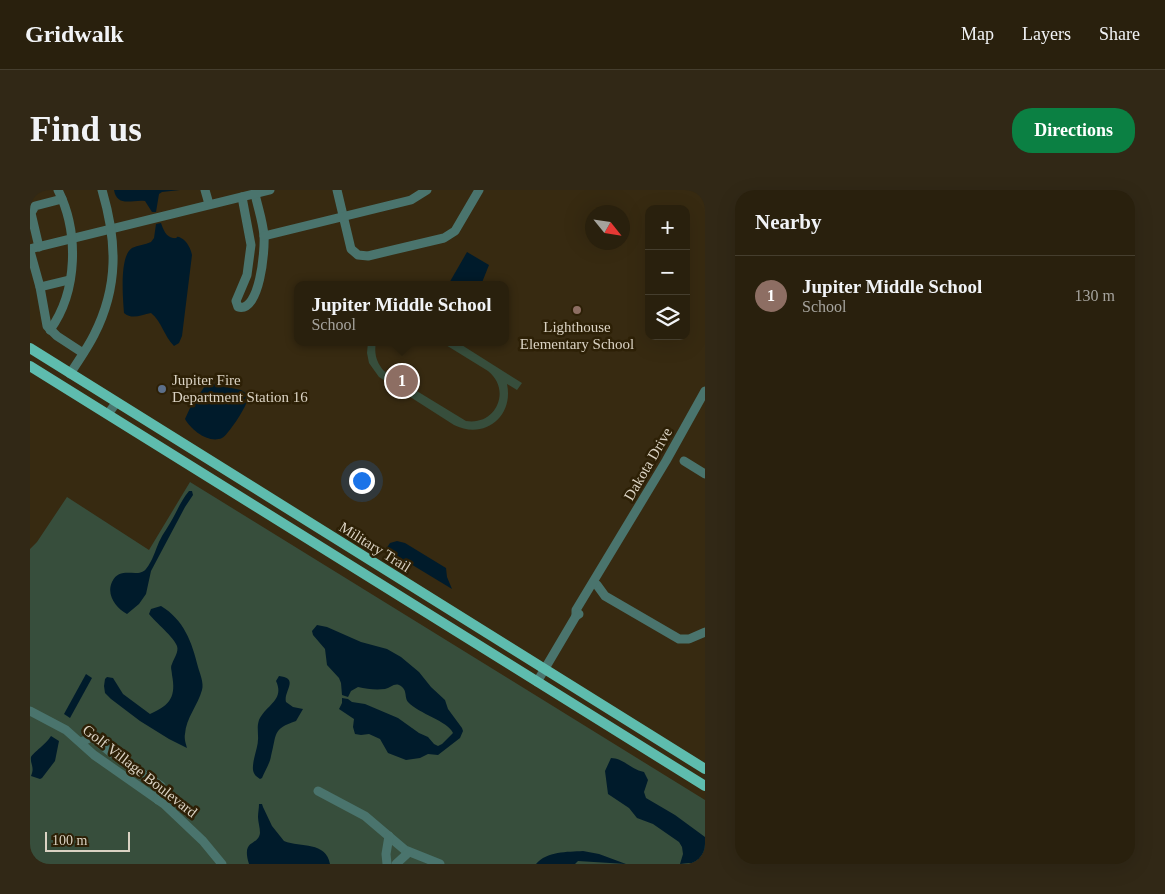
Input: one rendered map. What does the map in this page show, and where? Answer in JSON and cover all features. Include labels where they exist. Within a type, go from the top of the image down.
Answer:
[{"type":"main road","name":"Military Trail","points":[[30,348],[705,769]]},
{"type":"main road","name":"Military Trail","points":[[30,366],[705,786]]},
{"type":"street","points":[[50,330],[62,307],[69,280],[72,238],[58,190]]},
{"type":"street","points":[[70,374],[94,336],[109,295],[114,251],[112,228],[102,190]]},
{"type":"street","points":[[206,190],[209,204]]},
{"type":"street","points":[[33,249],[270,190]]},
{"type":"street","points":[[337,190],[351,249],[358,255],[368,256],[444,238],[451,234],[479,190]]},
{"type":"street","points":[[251,245],[343,217],[411,200],[427,190]]},
{"type":"street","points":[[242,197],[251,245],[247,276],[236,301],[237,305],[241,308],[249,305],[257,288],[263,263],[264,240],[255,194]]},
{"type":"street","points":[[62,199],[35,206],[32,209],[33,249],[47,326],[83,354]]},
{"type":"street","points":[[40,287],[69,280]]},
{"type":"street","name":"Dakota Drive","points":[[576,616],[576,610],[666,461],[705,391]]},
{"type":"street","points":[[108,414],[116,403]]},
{"type":"street","points":[[684,461],[705,474]]},
{"type":"street","name":"Dakota Drive","points":[[537,682],[576,616],[581,612],[597,585],[614,555],[613,550]]},
{"type":"street","points":[[597,585],[605,596],[680,639],[704,636]]},
{"type":"street","points":[[590,597],[605,596]]},
{"type":"street","name":"Golf Village Boulevard","points":[[30,711],[66,730],[94,755],[158,800],[187,824],[222,864]]},
{"type":"street","points":[[318,791],[365,816],[409,852],[440,864]]},
{"type":"street","points":[[387,864],[386,854],[389,836]]},
{"type":"street","points":[[396,864],[409,852]]},
{"type":"green space","points":[[368,346],[376,346],[376,357],[384,371],[466,421],[477,421],[485,418],[492,412],[497,405],[499,388],[495,379],[488,371],[447,346],[463,346],[522,383],[517,390],[507,384],[508,396],[506,406],[494,422],[476,430],[465,429],[454,425],[379,377],[369,363]]},
{"type":"green space","points":[[190,482],[705,800],[705,864],[30,864],[30,549],[37,542],[67,497],[149,550]]},
{"type":"water","points":[[114,190],[180,190],[159,194],[156,212],[152,212],[145,201],[122,201],[118,199]]},
{"type":"water","points":[[161,223],[168,236],[173,238],[179,237],[185,241],[192,255],[182,336],[179,343],[174,346],[151,313],[133,317],[124,313],[123,268],[125,260],[132,248],[151,242],[154,238],[156,224]]},
{"type":"water","points":[[467,252],[489,265],[483,281],[450,281]]},
{"type":"water","points":[[207,383],[241,390],[247,394],[246,405],[222,438],[206,438],[191,427],[185,419]]},
{"type":"water","points":[[189,491],[192,491],[193,495],[151,571],[146,594],[139,604],[127,614],[113,601],[110,592],[112,582],[120,574],[138,573],[146,569],[162,536]]},
{"type":"water","points":[[397,541],[405,543],[446,568],[447,577],[452,589],[386,549],[390,543]]},
{"type":"water","points":[[161,606],[176,618],[186,632],[202,681],[200,696],[186,728],[187,748],[140,721],[105,693],[105,679],[107,677],[113,678],[123,694],[150,714],[163,707],[170,699],[173,689],[171,666],[177,653],[177,646],[172,638],[149,614],[151,609]]},
{"type":"water","points":[[317,625],[327,627],[361,642],[387,649],[401,657],[419,672],[445,700],[448,709],[462,728],[463,731],[460,738],[438,755],[428,754],[420,758],[406,760],[388,753],[380,739],[369,734],[355,734],[353,727],[354,719],[339,709],[342,698],[365,704],[398,718],[428,737],[438,746],[453,733],[445,725],[408,702],[404,689],[399,685],[381,689],[358,687],[351,691],[348,697],[342,695],[339,678],[327,665],[325,649],[313,635],[312,631]]},
{"type":"water","points":[[86,674],[92,678],[70,718],[64,714]]},
{"type":"water","points":[[279,676],[285,677],[290,682],[286,702],[293,707],[303,709],[296,721],[283,727],[277,733],[270,761],[260,779],[253,770],[258,740],[258,724],[262,715],[276,698],[278,688],[276,681]]},
{"type":"water","points":[[51,736],[59,741],[55,761],[42,778],[31,776],[33,770],[31,757]]},
{"type":"water","points":[[611,758],[620,760],[644,772],[648,780],[644,792],[646,798],[675,815],[705,837],[705,864],[680,864],[683,854],[679,842],[653,824],[637,818],[629,808],[608,794],[605,771]]},
{"type":"water","points":[[259,804],[262,804],[272,826],[284,841],[318,848],[328,857],[330,864],[249,864],[247,856],[248,846],[259,837],[260,833]]},
{"type":"water","points":[[583,851],[599,854],[626,864],[578,861],[575,864],[536,864],[551,854]]},
{"type":"place","name":"Lighthouse Elementary School","points":[[577,310]]},
{"type":"place","name":"Jupiter Middle School","points":[[402,381]]},
{"type":"place","name":"Jupiter Fire Department Station 16","points":[[162,389]]}]
